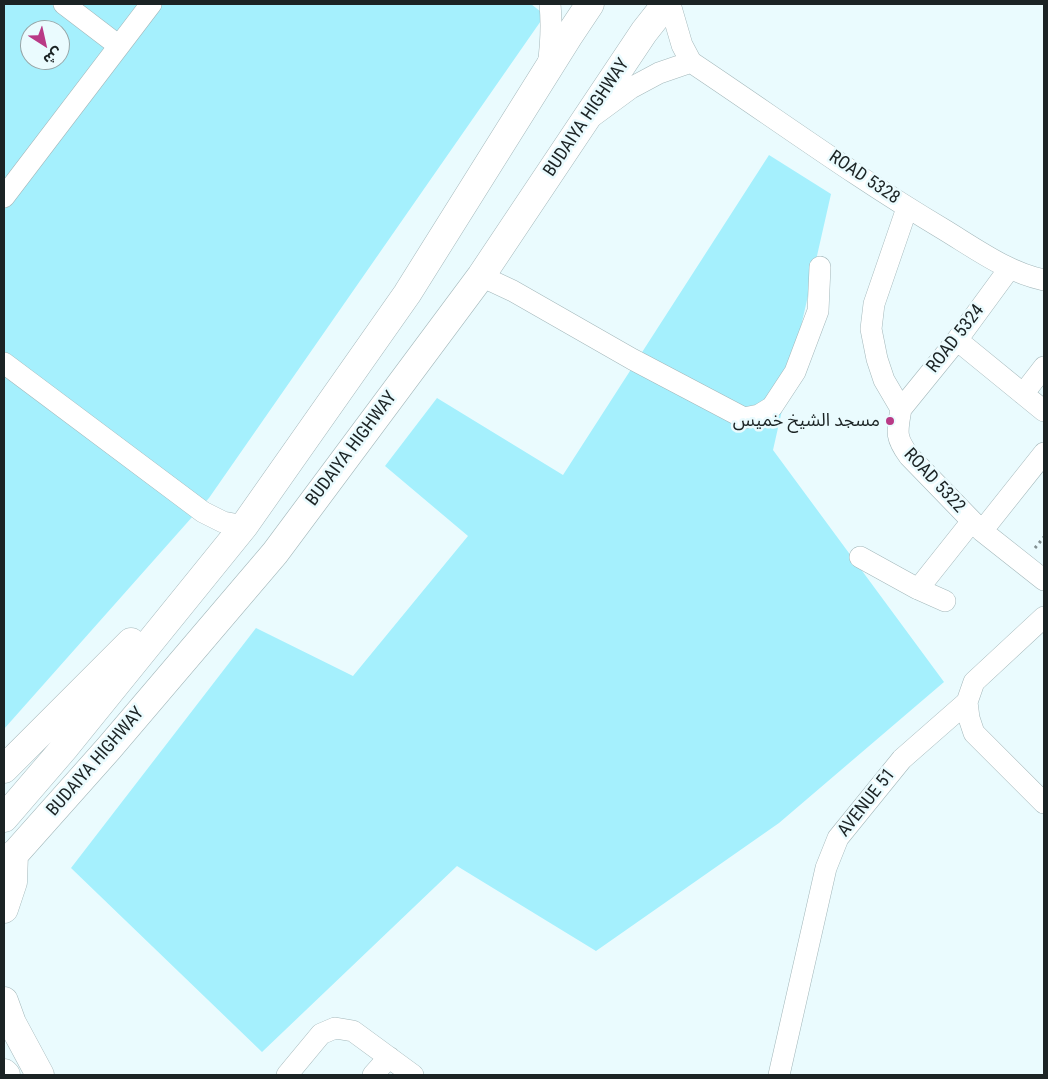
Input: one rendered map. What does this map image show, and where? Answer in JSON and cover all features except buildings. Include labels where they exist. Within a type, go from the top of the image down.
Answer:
[{"type":"main road","name":"BUDAIYA HIGHWAY","points":[[4,818],[66,746],[244,526],[407,294],[590,4]]},
{"type":"main road","name":"BUDAIYA HIGHWAY","points":[[9,860],[109,748],[275,554],[481,276],[644,32],[666,4]]},
{"type":"main road","points":[[4,769],[226,548]]},
{"type":"main road","points":[[4,909],[13,882],[9,860]]},
{"type":"main road","points":[[4,1001],[12,1022],[40,1075]]},
{"type":"street","points":[[64,4],[119,46]]},
{"type":"street","points":[[4,197],[151,4]]},
{"type":"street","points":[[548,69],[552,22],[550,4]]},
{"type":"street","points":[[586,121],[632,88],[659,73],[691,62],[682,45],[670,4]]},
{"type":"street","name":"ROAD 5328","points":[[691,62],[907,208],[1009,269],[1032,278],[1044,280]]},
{"type":"street","points":[[901,409],[884,380],[877,359],[871,329],[874,304],[907,208]]},
{"type":"street","points":[[481,276],[513,291],[632,359],[744,418],[759,415],[772,407],[794,372],[818,311],[820,266]]},
{"type":"street","name":"ROAD 5324","points":[[901,409],[957,340],[1009,269]]},
{"type":"street","points":[[957,340],[1044,411]]},
{"type":"street","points":[[4,362],[203,512],[223,522],[244,526]]},
{"type":"street","points":[[1023,394],[1044,367]]},
{"type":"street","name":"ROAD 5322","points":[[901,409],[897,432],[901,445],[909,456],[977,526],[1044,580]]},
{"type":"street","points":[[918,589],[1044,453]]},
{"type":"street","points":[[860,557],[918,589],[945,601]]},
{"type":"street","name":"AVENUE 51","points":[[779,1075],[826,868],[838,838],[902,759],[967,702],[974,682],[1044,617]]},
{"type":"street","points":[[967,702],[968,718],[974,733],[1044,803]]},
{"type":"street","points":[[287,1075],[320,1034],[335,1028],[353,1030],[413,1075]]},
{"type":"street","points":[[373,1075],[389,1057]]},
{"type":"shaded area","points":[[4,4],[531,4],[545,15],[209,498],[4,729]]},
{"type":"shaded area","points":[[769,155],[831,194],[773,450],[944,682],[779,823],[596,951],[457,866],[262,1052],[71,868],[256,628],[353,676],[468,536],[385,466],[437,398],[563,475]]},
{"type":"place","name":"مسجد الشيخ خميس","points":[[890,421]]}]
